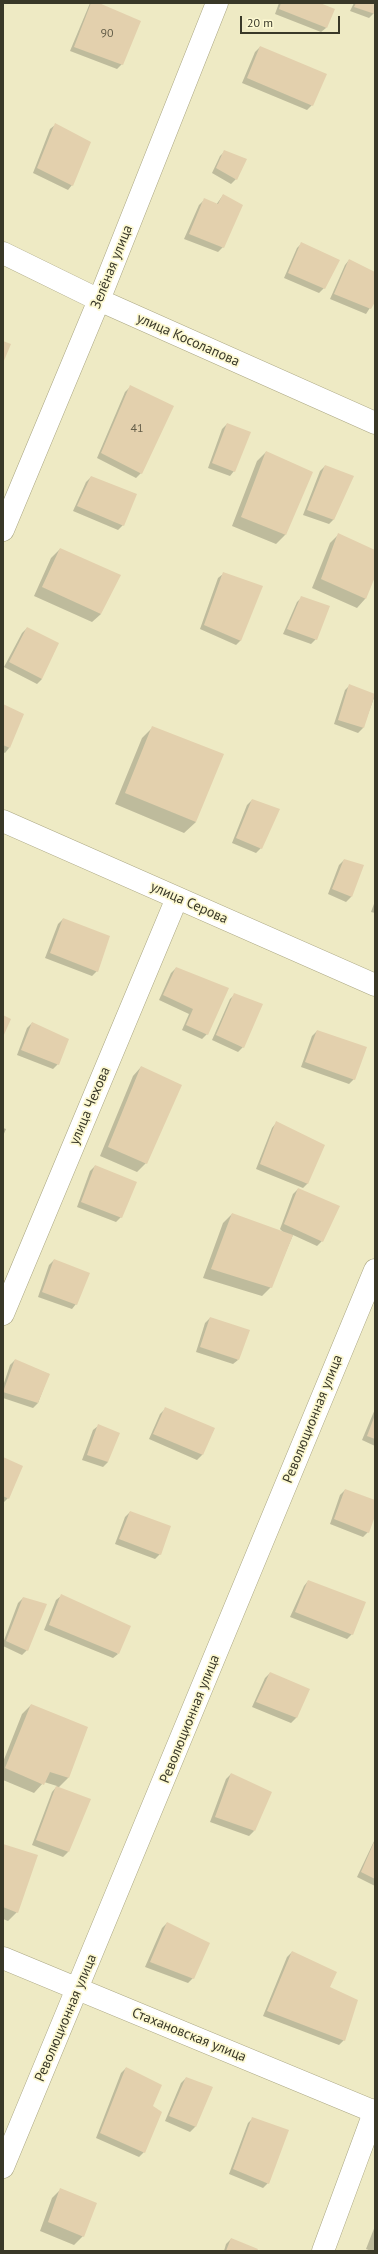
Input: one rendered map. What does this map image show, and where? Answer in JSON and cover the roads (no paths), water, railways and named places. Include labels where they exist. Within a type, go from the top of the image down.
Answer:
[{"type":"street","name":"Зелёная улица","points":[[3,530],[99,300],[217,3]]},
{"type":"street","name":"улица Косолапова","points":[[3,253],[99,300],[375,423]]},
{"type":"street","name":"улица Серова","points":[[3,821],[375,985]]},
{"type":"street","name":"улица Чехова","points":[[3,1314],[177,898]]},
{"type":"street","name":"Революционная улица","points":[[3,2167],[78,1990],[375,1270]]},
{"type":"street","name":"Стахановская улица","points":[[3,1958],[375,2111]]},
{"type":"street","points":[[322,2251],[375,2111]]}]
